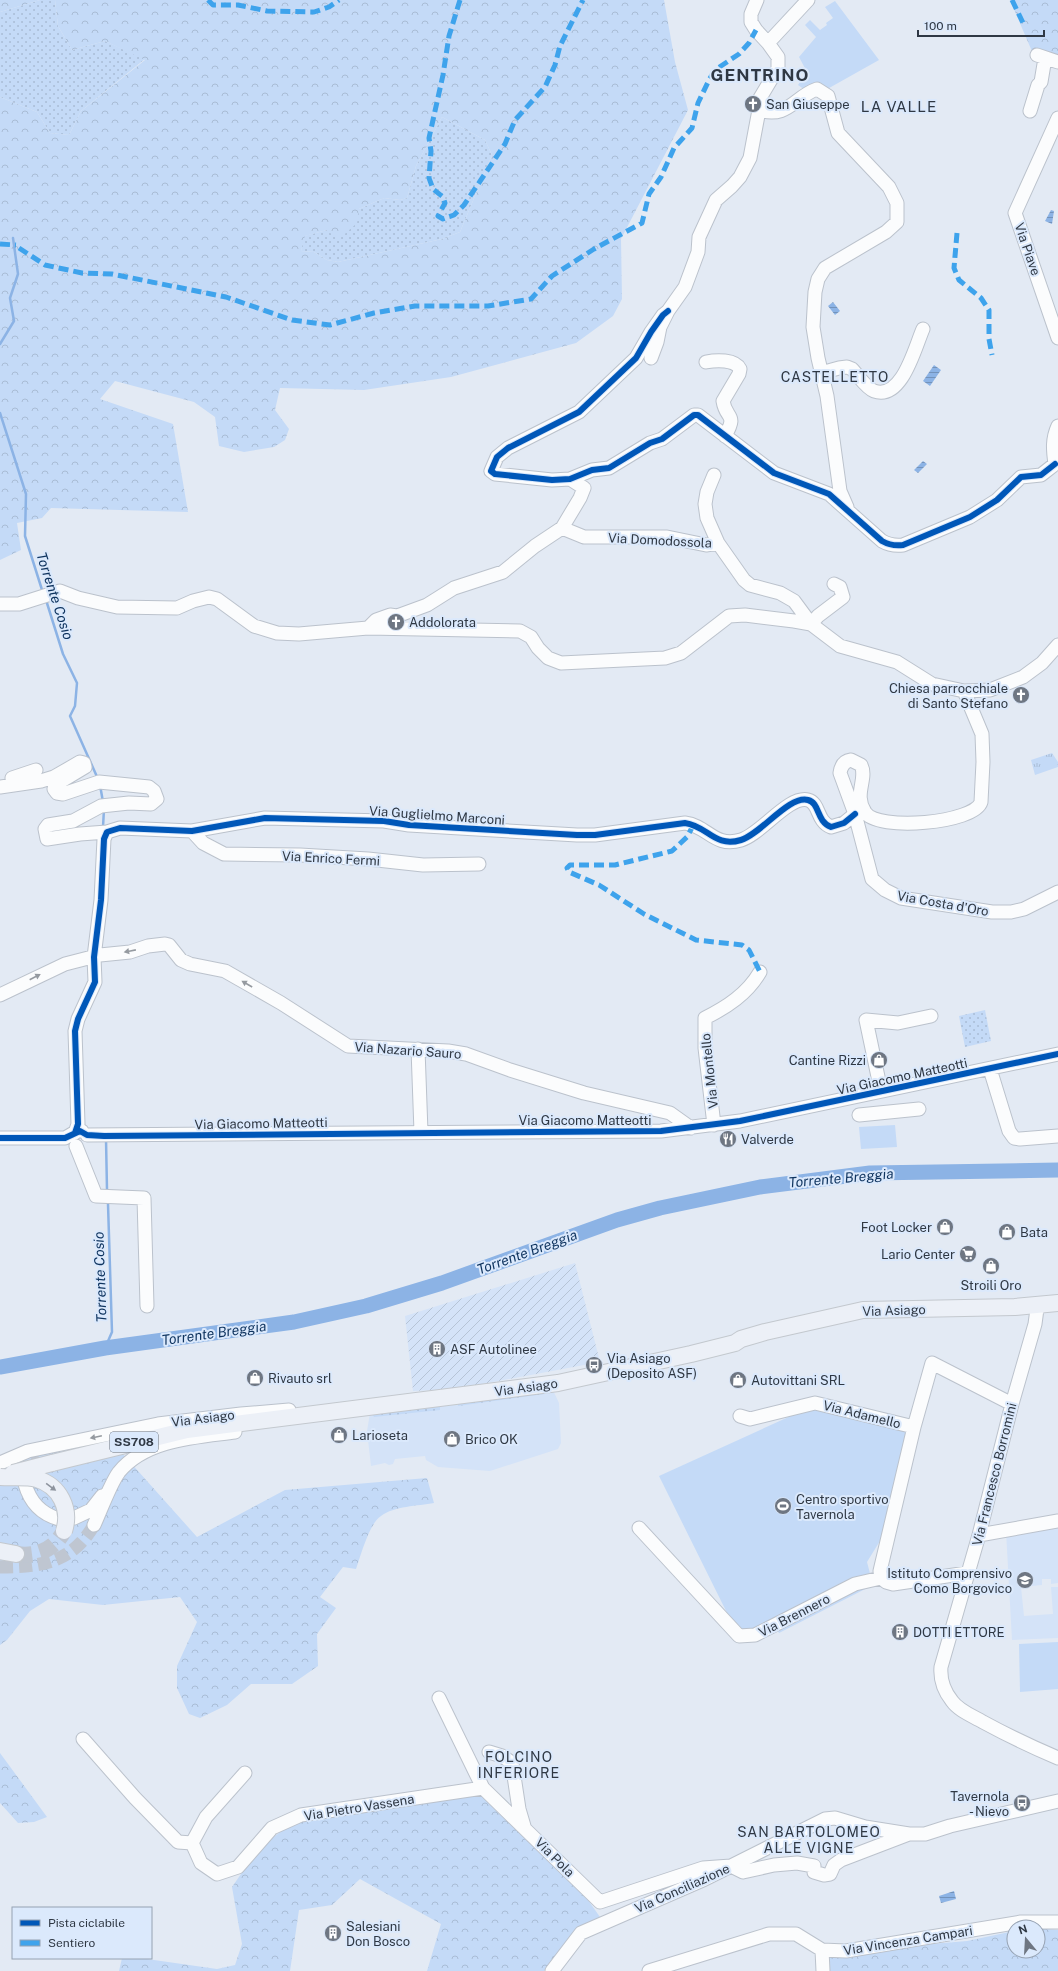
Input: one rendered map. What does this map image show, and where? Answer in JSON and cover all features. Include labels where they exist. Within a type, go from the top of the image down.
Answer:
[{"type":"main road","name":"Via Asiago","points":[[315,1413],[554,1384],[735,1343],[742,1344],[861,1321],[892,1317],[1049,1308]]},
{"type":"main road","name":"SS708","points":[[0,1477],[187,1430],[315,1413]]},
{"type":"main road","name":"SS708","points":[[0,1477],[38,1480],[56,1490],[63,1501],[66,1510],[66,1522],[62,1525]]},
{"type":"main road","points":[[0,1552],[16,1554]]},
{"type":"street","points":[[651,358],[657,342],[660,327],[668,311],[685,287],[698,252],[699,237],[716,200],[740,177],[750,158],[760,98],[778,68],[778,58],[751,22],[751,14],[757,0]]},
{"type":"street","points":[[768,43],[808,0]]},
{"type":"street","points":[[1030,111],[1038,85],[1041,82],[1041,57],[1058,62]]},
{"type":"street","points":[[759,110],[771,113],[782,111],[808,92],[817,89],[828,96],[838,133],[889,187],[898,203],[897,222],[886,232],[825,268],[818,279],[815,292],[813,327],[821,373],[827,396],[840,491],[847,508]]},
{"type":"street","name":"Via Piave","points":[[1058,118],[1015,213],[1058,338]]},
{"type":"street","points":[[668,311],[663,315],[651,332],[636,358],[579,412],[508,448],[497,458],[492,471],[495,474],[542,479],[570,479],[592,470],[610,468],[650,444],[662,439],[694,416],[698,415],[774,473],[829,494],[847,508],[882,541],[889,545],[903,545],[970,517],[997,500],[1021,477],[1042,475],[1056,465],[1053,452],[1054,435],[1058,426]]},
{"type":"street","points":[[821,373],[847,367],[852,369],[872,391],[879,392],[893,388],[902,379],[923,329]]},
{"type":"street","points":[[706,362],[715,360],[734,363],[740,369],[739,374],[723,401],[725,410],[730,415],[732,424],[725,436]]},
{"type":"street","points":[[714,474],[707,492],[705,504],[707,518],[718,542],[744,580],[750,585],[780,594],[794,601],[811,624],[840,646],[897,662],[932,684],[964,691],[990,690],[1023,677],[1042,663],[1058,645]]},
{"type":"street","points":[[368,628],[376,620],[390,615],[397,616],[427,605],[454,588],[502,572],[535,546],[562,528],[580,498],[584,488],[570,479]]},
{"type":"street","name":"Via Domodossola","points":[[562,528],[584,537],[667,538],[706,545],[718,542]]},
{"type":"street","points":[[811,624],[818,616],[843,597],[840,587],[834,584]]},
{"type":"street","points":[[0,604],[18,604],[34,600],[51,592],[60,591],[78,598],[117,607],[177,608],[193,601],[209,597],[217,599],[254,626],[277,633],[299,634],[368,628],[520,631],[531,637],[548,658],[561,663],[665,658],[681,653],[729,616],[745,615],[794,620],[811,624]]},
{"type":"street","name":"Via Costa d'Oro","points":[[964,691],[982,734],[983,762],[980,806],[974,811],[949,818],[912,824],[881,822],[871,819],[865,813],[860,802],[859,790],[863,769],[859,762],[851,760],[843,763],[840,773],[855,814],[872,879],[884,890],[901,898],[992,912],[1011,912],[1024,909],[1058,892]]},
{"type":"street","name":"Via Guglielmo Marconi","points":[[0,787],[41,781],[80,762],[84,763],[85,767],[55,785],[54,789],[57,793],[63,794],[104,782],[149,787],[154,791],[157,799],[151,804],[104,805],[73,821],[48,825],[45,829],[47,839],[107,832],[120,828],[192,831],[265,818],[384,821],[410,825],[583,835],[595,835],[685,823],[694,824],[715,840],[727,842],[740,840],[751,836],[788,805],[796,801],[809,800],[814,803],[820,819],[831,827],[844,823],[855,814]]},
{"type":"street","points":[[0,780],[18,777],[36,770]]},
{"type":"street","name":"Via Enrico Fermi","points":[[192,831],[203,843],[224,854],[300,855],[368,859],[422,865],[479,864]]},
{"type":"street","points":[[107,832],[104,839],[101,900],[94,957],[94,986],[78,1019],[75,1031],[78,1138],[96,1196],[144,1198],[147,1306]]},
{"type":"street","name":"Via Nazario Sauro","points":[[94,957],[130,952],[148,946],[165,944],[168,945],[181,960],[190,964],[225,971],[281,1003],[348,1046],[448,1050],[466,1054],[510,1070],[584,1093],[670,1113],[682,1120],[691,1128]]},
{"type":"street","points":[[0,995],[55,967],[94,957]]},
{"type":"street","name":"Via Montello","points":[[714,1125],[705,1054],[705,1018],[732,1003],[755,981],[760,972]]},
{"type":"street","points":[[878,1113],[878,1092],[866,1020],[898,1023],[932,1016]]},
{"type":"street","points":[[418,1049],[421,1132]]},
{"type":"street","name":"Via Giacomo Matteotti","points":[[78,1138],[104,1136],[421,1132],[662,1131],[714,1125],[1058,1054]]},
{"type":"street","points":[[990,1068],[1011,1134],[1020,1139],[1058,1136]]},
{"type":"street","points":[[859,1115],[919,1108]]},
{"type":"street","points":[[0,1138],[78,1138]]},
{"type":"street","name":"Via Francesco Borromini","points":[[1049,1308],[1035,1324],[1012,1404],[979,1535],[941,1667],[940,1677],[952,1702],[965,1712],[1022,1743],[1058,1758]]},
{"type":"street","name":"Via Adamello","points":[[881,1578],[880,1571],[914,1427],[932,1363],[1012,1404]]},
{"type":"street","name":"Via Adamello","points":[[740,1416],[750,1419],[816,1403],[914,1427]]},
{"type":"street","name":"Via Asiago","points":[[0,1462],[28,1451],[158,1424],[293,1410],[315,1413]]},
{"type":"street","name":"Via Asiago","points":[[94,1525],[118,1473],[140,1455],[160,1446],[295,1421],[315,1413]]},
{"type":"street","name":"SS708","points":[[37,1455],[52,1446]]},
{"type":"street","name":"SS708","points":[[74,1518],[91,1510],[118,1473]]},
{"type":"street","name":"SS708","points":[[25,1484],[27,1494],[35,1505],[46,1515],[62,1525]]},
{"type":"street","points":[[979,1535],[1058,1522]]},
{"type":"street","name":"Via Brennero","points":[[639,1528],[739,1636],[755,1635],[855,1584],[881,1578],[886,1582],[893,1584],[967,1573]]},
{"type":"street","name":"Via Pola","points":[[439,1698],[483,1788],[524,1826],[600,1902],[703,1868],[731,1866]]},
{"type":"street","points":[[83,1739],[135,1798],[178,1842],[192,1843],[206,1817],[245,1773]]},
{"type":"street","points":[[490,1752],[502,1756],[512,1763],[519,1809],[524,1826]]},
{"type":"street","name":"Via Pietro Vassena","points":[[192,1843],[201,1863],[217,1874],[238,1867],[272,1828],[302,1815],[483,1788]]},
{"type":"street","name":"Via Conciliazione","points":[[552,1971],[581,1933],[731,1866],[825,1819],[835,1818],[865,1827],[909,1834],[924,1834],[950,1826],[1058,1801]]},
{"type":"street","points":[[731,1866],[743,1872],[774,1865],[797,1863],[814,1866],[814,1872],[824,1875],[830,1874],[834,1865],[841,1860],[909,1834]]},
{"type":"street","name":"Via Vincenza Campari","points":[[649,1971],[769,1934],[796,1934],[822,1950],[846,1951],[1021,1922],[1058,1922]]},
{"type":"street","points":[[822,1950],[823,1971]]},
{"type":"shaded area","points":[[575,1263],[600,1362],[455,1389],[413,1391],[405,1316]]},
{"type":"shaded area","points":[[550,1384],[559,1403],[561,1443],[558,1449],[490,1471],[438,1467],[426,1460],[425,1456],[395,1459],[393,1464],[389,1465],[385,1463],[371,1466],[367,1431],[371,1407]]},
{"type":"shaded area","name":"Istituto Comprensivo Como Borgovico","points":[[1058,1521],[1058,1583],[1051,1584],[1051,1579],[1042,1579],[1042,1585],[1021,1587],[1024,1616],[1053,1614],[1051,1587],[1058,1587],[1058,1638],[1012,1640],[1006,1531]]},
{"type":"green space","points":[[0,0],[40,0],[0,12]]},
{"type":"green space","points":[[40,0],[55,0],[58,26],[72,50],[105,41],[145,59],[81,111],[69,135],[50,133],[37,112],[0,97],[0,12]]},
{"type":"green space","points":[[55,0],[664,0],[675,62],[688,110],[621,239],[622,299],[613,316],[576,343],[451,377],[364,390],[280,388],[275,410],[289,429],[285,440],[274,447],[244,452],[219,446],[215,417],[194,402],[115,381],[100,399],[173,424],[188,512],[51,508],[42,518],[17,523],[21,550],[0,560],[0,97],[37,112],[50,133],[69,135],[81,111],[145,60],[105,41],[72,50],[58,26]],"holes":[[[442,117],[485,140],[492,155],[460,232],[442,239],[338,262],[327,260],[314,252],[301,251],[305,236],[327,230],[338,240],[357,223],[359,209],[384,198],[400,200],[407,198],[416,166]]]},
{"type":"green space","points":[[1010,0],[1058,0],[1058,54],[1034,56]]},
{"type":"green space","points":[[835,1],[879,60],[822,92],[808,92],[798,85],[807,72],[799,57],[816,37],[805,25],[810,20],[820,30],[827,25],[826,23],[833,18],[825,7]]},
{"type":"green space","points":[[442,117],[485,140],[492,155],[460,232],[442,239],[338,262],[327,260],[314,252],[301,251],[304,236],[327,230],[359,209],[384,198],[400,200],[407,198],[416,166]]},
{"type":"green space","points":[[1052,753],[1058,762],[1058,767],[1035,775],[1031,760]]},
{"type":"green space","points":[[985,1010],[991,1041],[965,1047],[959,1016]]},
{"type":"green space","points":[[895,1125],[897,1147],[861,1149],[859,1127]]},
{"type":"green space","points":[[545,1392],[545,1394],[458,1406],[458,1403]]},
{"type":"green space","name":"Centro sportivo Tavernola","points":[[815,1405],[914,1429],[883,1536],[867,1562],[873,1585],[779,1633],[774,1624],[754,1633],[735,1629],[659,1476]]},
{"type":"green space","points":[[440,1406],[440,1410],[374,1417],[372,1414]]},
{"type":"green space","points":[[105,1434],[197,1537],[285,1490],[427,1478],[434,1503],[399,1508],[381,1516],[369,1533],[356,1569],[343,1567],[320,1597],[336,1608],[317,1634],[318,1666],[292,1684],[251,1684],[227,1705],[200,1718],[189,1714],[177,1688],[177,1666],[197,1622],[180,1597],[103,1605],[49,1599],[30,1611],[7,1640],[0,1645],[0,1463]]},
{"type":"green space","points":[[1058,1642],[1058,1689],[1020,1692],[1019,1644]]},
{"type":"green space","points":[[0,1753],[47,1817],[34,1822],[18,1823],[0,1803]]},
{"type":"green space","points":[[480,1795],[588,1900],[600,1917],[578,1928],[544,1971],[427,1971],[441,1924],[360,1879],[332,1905],[299,1910],[290,1971],[119,1971],[122,1959],[147,1959],[217,1969],[235,1965],[242,1944],[232,1887],[259,1848],[299,1818]]},
{"type":"green space","points":[[1046,1929],[1058,1930],[1058,1971],[823,1971],[822,1950],[846,1951],[967,1941],[1006,1933],[1006,1959],[1046,1959]]},
{"type":"water","points":[[1051,210],[1054,211],[1052,224],[1045,221]]},
{"type":"water","points":[[833,302],[840,311],[835,315],[828,306]]},
{"type":"water","points":[[934,365],[941,370],[930,386],[923,381]]},
{"type":"water","points":[[923,461],[927,464],[918,473],[914,470]]},
{"type":"water","points":[[954,1891],[956,1899],[941,1903],[939,1896]]},
{"type":"waterway","name":"Torrente Cosio","points":[[0,344],[14,321],[10,298],[18,274],[13,238]]},
{"type":"waterway","name":"Torrente Cosio","points":[[0,413],[26,494],[25,536],[43,593]]},
{"type":"waterway","name":"Torrente Cosio","points":[[46,600],[63,654],[77,683],[75,706],[70,716],[98,779]]},
{"type":"waterway","name":"Torrente Cosio","points":[[100,785],[103,802]]},
{"type":"waterway","name":"Torrente Cosio","points":[[103,827],[104,809]]},
{"type":"waterway","name":"Torrente Cosio","points":[[106,1139],[107,1190]]},
{"type":"waterway","name":"Torrente Breggia","points":[[0,1367],[105,1348],[294,1322],[366,1306],[442,1283],[617,1220],[660,1208],[760,1187],[870,1173],[1058,1170]]},
{"type":"waterway","name":"Torrente Cosio","points":[[105,1348],[112,1332],[108,1204]]},
{"type":"tunnel","points":[[24,1476],[26,1467],[37,1455]]},
{"type":"tunnel","points":[[0,1567],[29,1566],[54,1560],[76,1548],[94,1525]]},
{"type":"tunnel","points":[[16,1554],[24,1555],[44,1551],[55,1543],[64,1531]]},
{"type":"marked path","points":[[208,0],[213,5],[238,5],[267,11],[314,12],[329,7],[339,0]]},
{"type":"marked path","points":[[460,0],[449,36],[443,75],[429,138],[431,151],[429,178],[433,189],[443,197],[445,203],[438,216],[443,219],[454,215],[464,205],[505,144],[515,120],[545,87],[555,65],[560,46],[583,0]]},
{"type":"marked path","points":[[1012,0],[1025,27]]},
{"type":"marked path","points":[[19,248],[45,265],[82,273],[112,274],[226,297],[292,320],[330,325],[374,313],[415,306],[488,306],[531,299],[552,276],[594,249],[642,223],[649,194],[661,177],[674,148],[692,128],[698,103],[709,80],[715,70],[739,54],[749,43],[756,30]]},
{"type":"marked path","points":[[957,233],[954,268],[959,280],[981,298],[989,310],[989,339],[992,355]]},
{"type":"marked path","points":[[0,244],[16,245]]},
{"type":"marked path","points":[[694,824],[687,837],[672,851],[615,865],[570,865],[567,868],[569,872],[599,885],[644,914],[696,940],[742,945],[749,950],[760,972]]},
{"type":"cycle path","points":[[668,311],[663,315],[651,332],[636,358],[579,412],[508,448],[497,457],[491,471],[495,474],[552,480],[570,479],[592,470],[609,468],[650,443],[662,439],[694,415],[698,415],[774,473],[829,494],[882,541],[890,544],[903,545],[970,517],[997,500],[1021,477],[1041,475],[1055,464]]},
{"type":"cycle path","points":[[75,1133],[78,1124],[75,1031],[78,1019],[95,982],[94,957],[101,900],[104,839],[107,832],[120,828],[192,831],[265,818],[384,821],[409,825],[577,835],[595,835],[685,823],[700,828],[717,839],[732,842],[749,836],[792,803],[800,800],[808,800],[812,802],[823,821],[831,827],[844,823],[855,814]]},
{"type":"cycle path","points":[[0,1138],[65,1138],[80,1131],[87,1135],[104,1136],[661,1131],[740,1121],[1058,1054]]},
{"type":"place","name":"San Giuseppe","points":[[753,104]]},
{"type":"place","name":"Addolorata","points":[[396,622]]},
{"type":"place","name":"Chiesa parrocchiale di Santo Stefano","points":[[1021,695]]},
{"type":"place","name":"Cantine Rizzi","points":[[879,1060]]},
{"type":"place","name":"Valverde","points":[[728,1139]]},
{"type":"place","name":"Foot Locker","points":[[945,1227]]},
{"type":"place","name":"Bata","points":[[1007,1232]]},
{"type":"place","name":"Lario Center","points":[[968,1254]]},
{"type":"place","name":"Stroili Oro","points":[[991,1266]]},
{"type":"place","name":"ASF Autolinee","points":[[437,1349]]},
{"type":"place","name":"Via Asiago (Deposito ASF)","points":[[594,1365]]},
{"type":"place","name":"Rivauto srl","points":[[255,1378]]},
{"type":"place","name":"Autovittani SRL","points":[[738,1380]]},
{"type":"place","name":"Larioseta","points":[[339,1435]]},
{"type":"place","name":"Brico OK","points":[[452,1439]]},
{"type":"place","name":"Centro sportivo Tavernola","points":[[783,1506]]},
{"type":"place","name":"Istituto Comprensivo Como Borgovico","points":[[1025,1580]]},
{"type":"place","name":"DOTTI ETTORE","points":[[900,1632]]},
{"type":"place","name":"Tavernola - Nievo","points":[[1022,1803]]},
{"type":"place","name":"Salesiani Don Bosco","points":[[333,1933]]},
{"type":"district","name":"GENTRINO","points":[[760,75]]},
{"type":"district","name":"LA VALLE","points":[[899,107]]},
{"type":"district","name":"CASTELLETTO","points":[[835,377]]},
{"type":"district","name":"FOLCINO INFERIORE","points":[[519,1766]]},
{"type":"district","name":"SAN BARTOLOMEO ALLE VIGNE","points":[[809,1840]]}]
